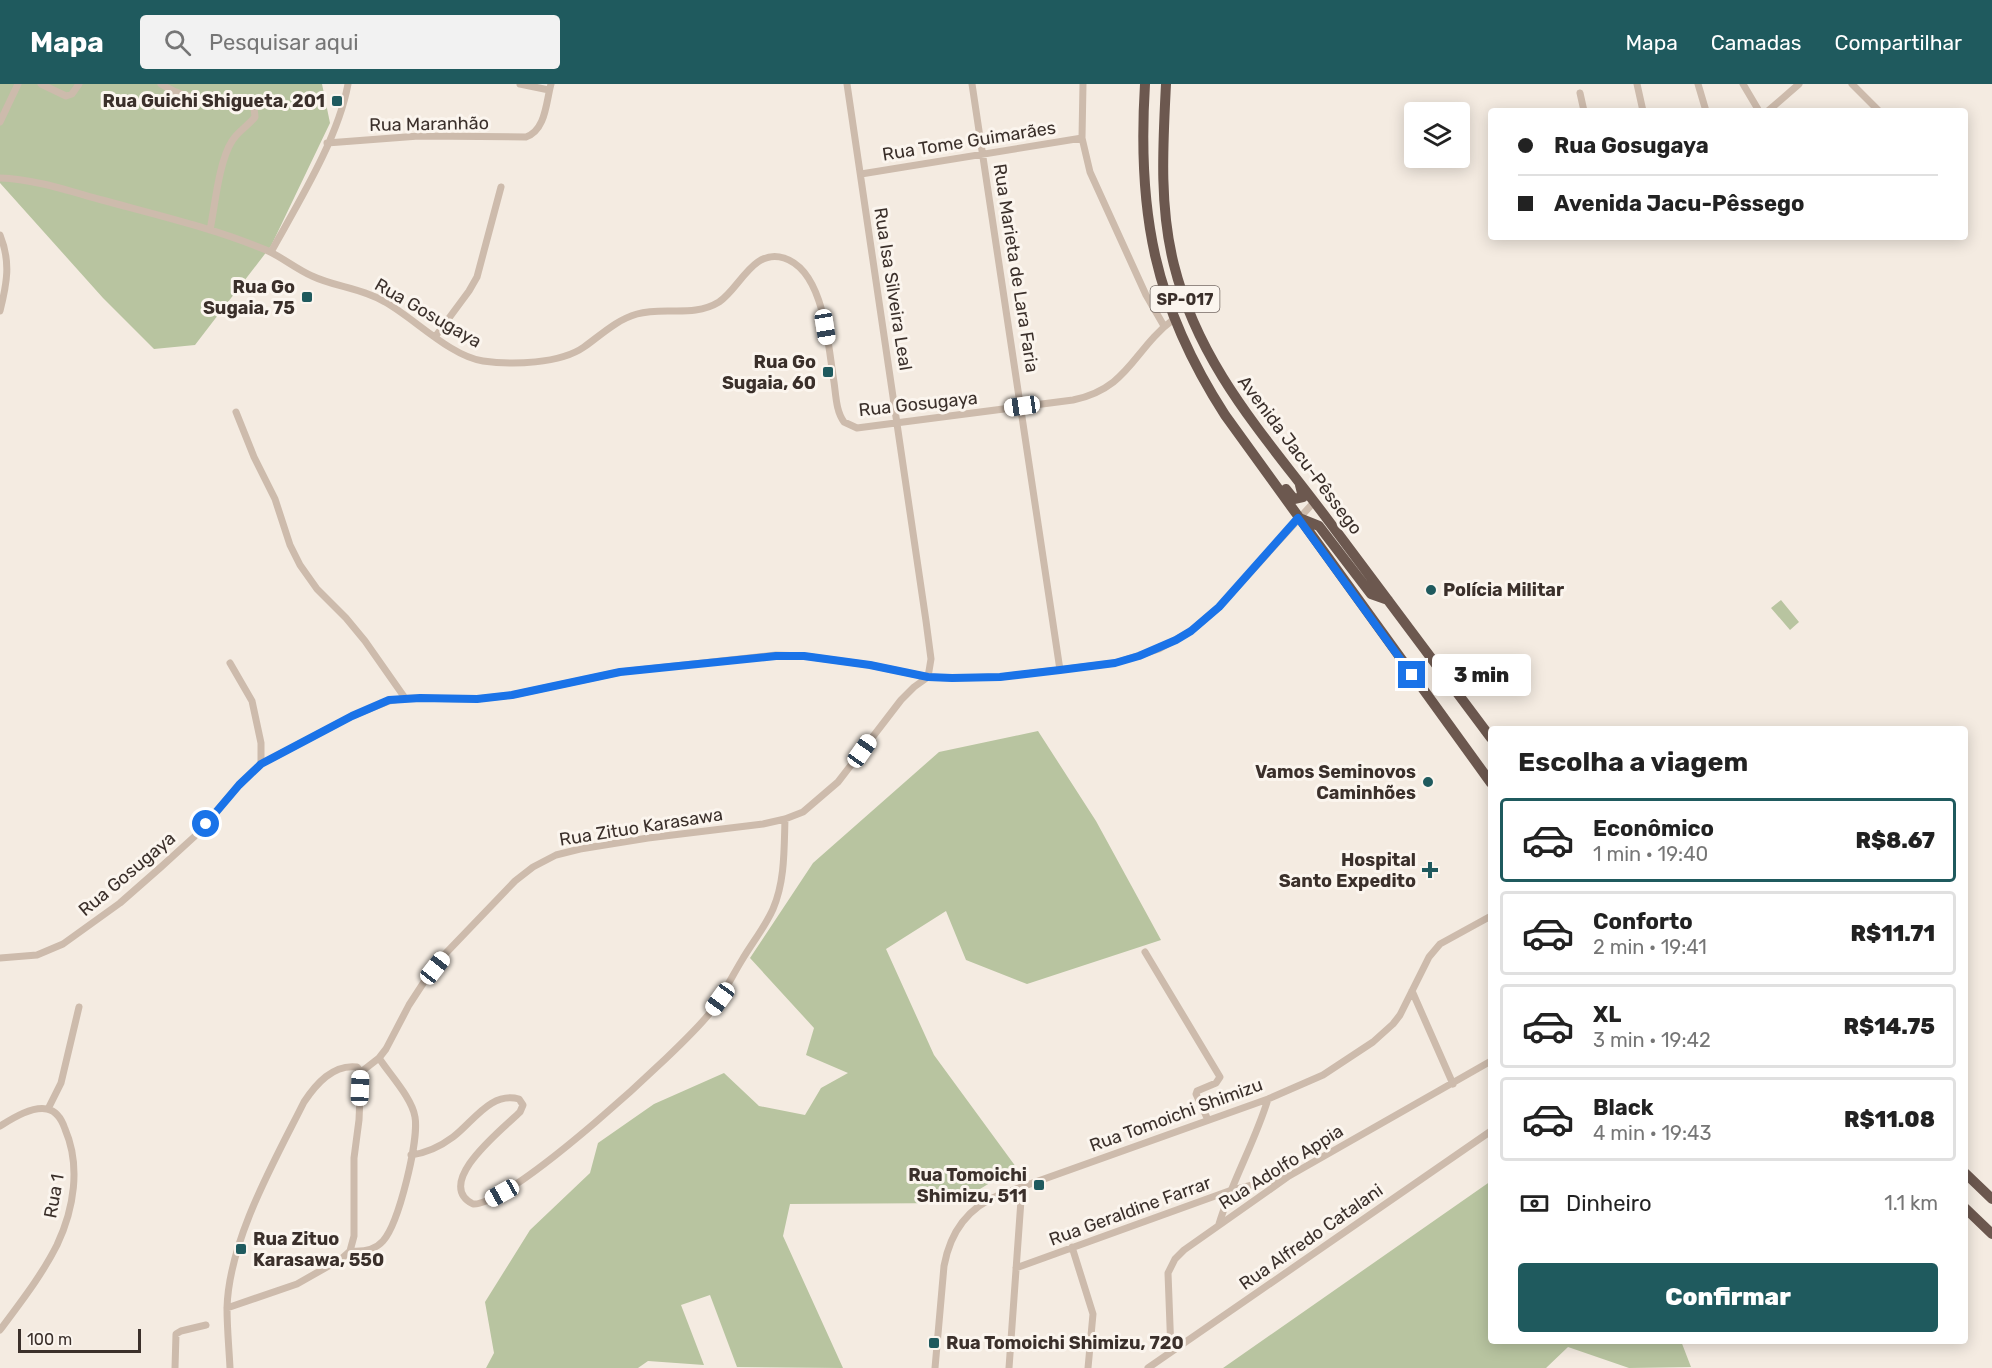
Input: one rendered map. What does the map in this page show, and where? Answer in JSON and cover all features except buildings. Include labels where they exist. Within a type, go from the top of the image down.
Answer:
[{"type":"highway","name":"Avenida Jacu-Pêssego","points":[[1145,84],[1143,168],[1147,217],[1156,267],[1174,319],[1198,372],[1298,518],[1488,779]]},
{"type":"highway","name":"Avenida Jacu-Pêssego","points":[[1166,84],[1163,183],[1174,265],[1188,308],[1223,380],[1270,447],[1314,501],[1488,734]]},
{"type":"highway","points":[[1239,435],[1257,448],[1294,500],[1302,497],[1300,483]]},
{"type":"highway","points":[[1298,518],[1318,526],[1371,594],[1389,600]]},
{"type":"highway","points":[[1480,768],[1488,772]]},
{"type":"highway","points":[[1968,1176],[1992,1199]]},
{"type":"highway","points":[[1968,1211],[1992,1234]]},
{"type":"street","points":[[0,122],[18,84]]},
{"type":"street","points":[[41,84],[66,96],[72,94],[78,84]]},
{"type":"street","points":[[161,84],[184,95],[197,98],[242,100],[254,108],[255,117],[230,143],[210,230]]},
{"type":"street","points":[[271,252],[327,143],[348,84]]},
{"type":"street","points":[[520,84],[550,87]]},
{"type":"street","name":"Rua Isa Silveira Leal","points":[[847,84],[930,647],[931,669],[928,677]]},
{"type":"street","name":"Rua Marieta de Lara Faria","points":[[972,84],[1060,670]]},
{"type":"street","points":[[1083,84],[1082,138],[1090,172],[1146,295],[1164,326]]},
{"type":"street","points":[[1637,84],[1642,108]]},
{"type":"street","points":[[1698,84],[1705,108]]},
{"type":"street","points":[[1743,84],[1757,108]]},
{"type":"street","points":[[1771,108],[1799,84]]},
{"type":"street","points":[[1852,84],[1876,108]]},
{"type":"street","name":"Rua Maranhão","points":[[327,143],[419,136],[520,138],[532,135],[540,124],[550,87]]},
{"type":"street","points":[[1580,93],[1583,108]]},
{"type":"street","name":"Rua Tome Guimarães","points":[[861,174],[1082,138]]},
{"type":"street","name":"Rua Gosugaya","points":[[0,178],[24,181],[92,197],[210,230],[271,252],[311,276],[360,290],[385,301],[435,337],[463,354],[480,361],[507,363],[553,360],[569,355],[583,348],[608,327],[637,314],[689,312],[711,306],[726,296],[759,260],[777,256],[786,258],[800,269],[814,286],[819,300],[840,417],[844,422],[857,428],[1091,397],[1119,379],[1164,326],[1174,319]]},
{"type":"street","points":[[435,337],[477,277],[501,187]]},
{"type":"street","points":[[0,235],[8,266],[0,311]]},
{"type":"street","points":[[236,412],[275,499],[290,544],[300,565],[317,589],[365,641],[405,699]]},
{"type":"street","name":"Rua Gosugaya","points":[[0,958],[37,955],[63,944],[111,909],[194,837],[239,785],[261,764],[362,711],[389,700],[477,699],[512,695],[620,672],[776,656],[804,656],[838,660],[928,677],[1000,677],[1115,663],[1159,649],[1191,631],[1219,607],[1314,501]]},
{"type":"street","points":[[230,663],[252,701],[261,743],[261,764]]},
{"type":"street","name":"Rua Zituo Karasawa","points":[[230,1368],[227,1308],[231,1278],[245,1230],[304,1102],[314,1087],[333,1072],[350,1066],[360,1070],[379,1059],[424,982],[446,953],[514,881],[533,867],[556,855],[580,849],[763,824],[803,812],[838,782],[901,700],[928,677]]},
{"type":"street","points":[[411,1155],[443,1144],[488,1105],[507,1097],[519,1099],[523,1105],[520,1113],[482,1146],[464,1173],[462,1188],[466,1199],[473,1204],[484,1203],[546,1164],[671,1055],[720,999],[772,911],[780,890],[785,819]]},
{"type":"street","name":"Rua Tomoichi Shimizu","points":[[935,1368],[947,1249],[963,1220],[982,1203],[1022,1186],[1268,1099],[1318,1078],[1373,1042],[1394,1024],[1429,957],[1440,944],[1488,918]]},
{"type":"street","points":[[1145,951],[1220,1077],[1216,1083],[1197,1091],[1197,1097],[1208,1120]]},
{"type":"street","points":[[1412,991],[1453,1084]]},
{"type":"street","points":[[0,1126],[36,1109],[48,1109],[57,1095],[63,1077],[79,1007]]},
{"type":"street","points":[[350,1251],[371,1249],[379,1245],[388,1233],[400,1203],[416,1127],[413,1110],[379,1059]]},
{"type":"street","name":"Rua Adolfo Appia","points":[[1171,1352],[1167,1286],[1171,1266],[1184,1250],[1289,1176],[1488,1063]]},
{"type":"street","points":[[227,1308],[297,1284],[341,1259],[350,1251],[354,1236],[354,1158],[359,1120],[360,1070]]},
{"type":"street","points":[[1219,1224],[1229,1191],[1254,1137],[1268,1099]]},
{"type":"street","name":"Rua 1","points":[[0,1330],[44,1268],[57,1245],[69,1213],[74,1190],[75,1169],[69,1138],[62,1121],[56,1113],[48,1109]]},
{"type":"street","name":"Rua Alfredo Catalani","points":[[1148,1368],[1488,1133]]},
{"type":"street","name":"Rua Geraldine Farrar","points":[[1016,1268],[1229,1191],[1289,1176]]},
{"type":"street","points":[[1009,1368],[1022,1186]]},
{"type":"street","points":[[1072,1247],[1093,1314],[1088,1368]]},
{"type":"street","points":[[175,1368],[176,1334],[206,1325]]},
{"type":"green space","points":[[0,84],[322,84],[330,123],[271,246],[195,345],[154,349],[103,298],[0,183]]},
{"type":"green space","points":[[1781,600],[1799,622],[1790,630],[1771,608]]},
{"type":"green space","points":[[1038,731],[1096,821],[1161,940],[1027,984],[966,960],[946,911],[886,949],[934,1055],[1016,1167],[957,1203],[790,1204],[783,1236],[843,1368],[737,1367],[710,1295],[681,1305],[704,1365],[648,1361],[638,1368],[486,1368],[494,1353],[485,1302],[530,1230],[590,1173],[598,1143],[654,1104],[724,1073],[759,1106],[805,1115],[821,1088],[848,1073],[806,1055],[814,1028],[750,958],[813,863],[939,752]]},
{"type":"green space","points":[[1488,1183],[1488,1344],[1682,1344],[1691,1367],[1629,1368],[1568,1347],[1546,1368],[1223,1368]]},
{"type":"place","name":"Rua Guichi Shigueta, 201","points":[[337,101]]},
{"type":"place","name":"Rua Go Sugaia, 75","points":[[307,297]]},
{"type":"place","name":"Rua Go Sugaia, 60","points":[[828,372]]},
{"type":"place","name":"Polícia Militar","points":[[1431,590]]},
{"type":"place","name":"Vamos Seminovos Caminhões","points":[[1428,782]]},
{"type":"place","name":"Hospital Santo Expedito","points":[[1430,870]]},
{"type":"place","name":"Rua Tomoichi Shimizu, 511","points":[[1039,1185]]},
{"type":"place","name":"Rua Zituo Karasawa, 550","points":[[241,1249]]},
{"type":"place","name":"Rua Tomoichi Shimizu, 720","points":[[934,1343]]},
{"type":"route","points":[[206,824],[239,785],[261,764],[290,747],[389,700],[477,699],[512,695],[620,672],[746,657],[804,656],[870,665],[928,677],[952,678],[1000,677],[1115,663],[1159,649],[1191,631],[1219,607],[1298,518],[1412,675]]}]
